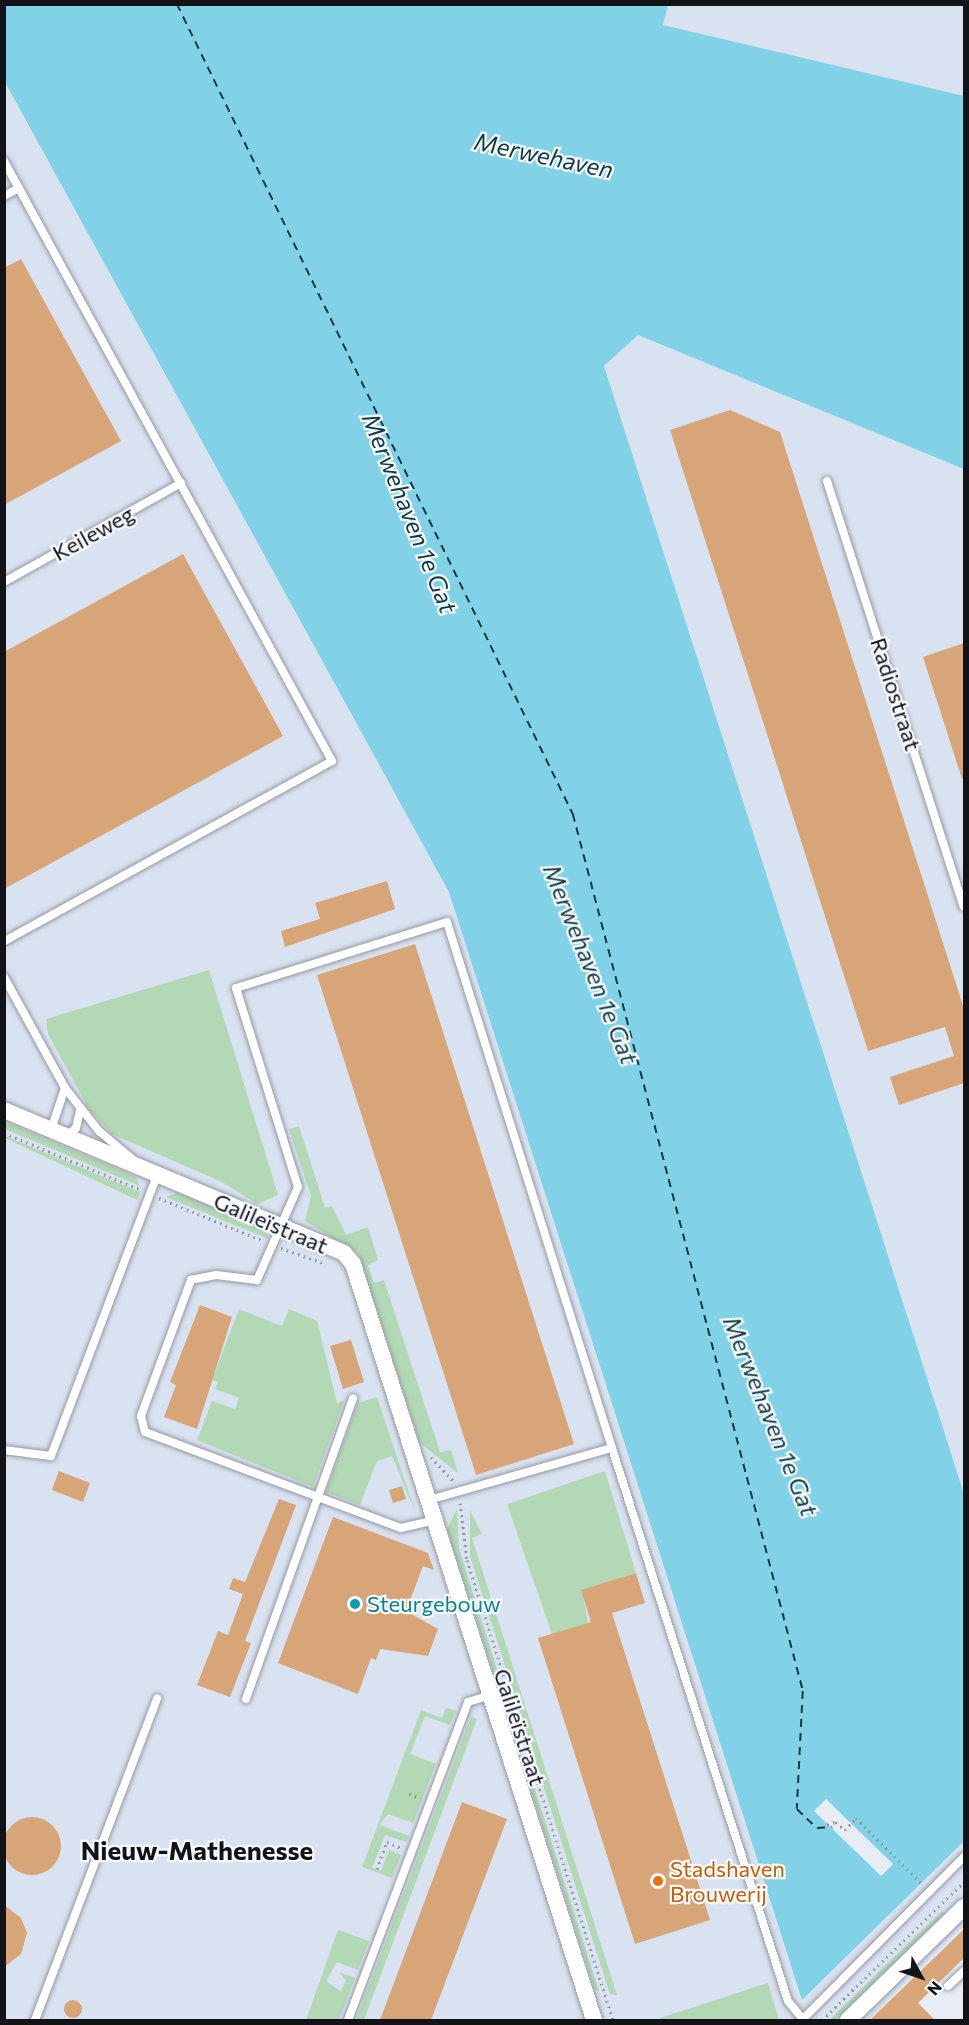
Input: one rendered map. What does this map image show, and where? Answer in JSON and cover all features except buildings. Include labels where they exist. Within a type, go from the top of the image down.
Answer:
[{"type":"street","name":"Galileïstraat","points":[[4,1110],[344,1253],[357,1272],[594,2020]]},
{"type":"street","points":[[848,2020],[964,1906]]},
{"type":"lane","points":[[4,161],[332,761],[4,940]]},
{"type":"lane","points":[[4,196],[19,188]]},
{"type":"lane","name":"Radiostraat","points":[[827,481],[964,907]]},
{"type":"lane","name":"Keileweg","points":[[4,582],[182,483]]},
{"type":"lane","points":[[435,1520],[401,1528],[145,1432],[141,1416],[191,1281],[216,1275],[257,1280],[298,1187],[236,988],[447,922],[788,2001],[802,2019],[964,1857]]},
{"type":"lane","points":[[4,977],[65,1088],[80,1110],[150,1171],[51,1456],[4,1450]]},
{"type":"lane","points":[[65,1088],[59,1133],[76,1128],[80,1110]]},
{"type":"lane","points":[[246,1699],[316,1496],[353,1398]]},
{"type":"lane","points":[[429,1500],[612,1448]]},
{"type":"lane","points":[[348,2020],[468,1702],[491,1695]]},
{"type":"lane","points":[[35,2020],[157,1698]]},
{"type":"lane","points":[[948,1986],[964,1971]]},
{"type":"path","points":[[4,1133],[141,1190]]},
{"type":"path","points":[[152,1195],[272,1244],[357,1272]]},
{"type":"path","name":"Galileïstraat","points":[[414,1451],[446,1467],[458,1492],[467,1560],[613,2020]]},
{"type":"path","points":[[409,1794],[415,1796]]},
{"type":"path","points":[[829,1826],[836,1821],[845,1830],[856,1818],[923,1885]]},
{"type":"path","points":[[377,1869],[387,1842],[412,1852]]},
{"type":"path","points":[[822,2020],[964,1882]]},
{"type":"shaded area","points":[[5,5],[964,5],[964,1926],[869,2020],[5,2020]]},
{"type":"green space","points":[[209,970],[278,1195],[257,1204],[222,1182],[112,1134],[89,1109],[48,1034],[46,1019]]},
{"type":"green space","points":[[4,1121],[135,1176],[140,1186],[5,1129]]},
{"type":"green space","points":[[299,1126],[325,1208],[332,1206],[346,1235],[368,1227],[378,1260],[368,1265],[374,1283],[384,1280],[440,1452],[451,1450],[458,1473],[420,1443],[358,1253],[305,1221],[311,1196],[289,1129]]},
{"type":"green space","points":[[5,1136],[140,1192],[137,1200],[5,1138]]},
{"type":"green space","points":[[177,1193],[266,1230],[269,1239],[166,1197]]},
{"type":"green space","points":[[239,1309],[282,1326],[289,1309],[317,1321],[337,1403],[344,1401],[313,1487],[197,1440],[212,1401],[235,1409],[239,1398],[215,1389],[218,1382],[212,1380]]},
{"type":"green space","points":[[377,1397],[416,1514],[392,1456],[377,1461],[360,1505],[326,1492],[358,1403]]},
{"type":"green space","points":[[605,1471],[636,1573],[582,1590],[588,1623],[552,1634],[507,1504]]},
{"type":"green space","points":[[457,1509],[459,1549],[501,1682],[498,1687],[447,1529]]},
{"type":"green space","points":[[470,1510],[482,1534],[472,1538],[617,1995],[610,1994],[470,1556]]},
{"type":"green space","points":[[500,1695],[506,1698],[599,1991],[595,1990]]},
{"type":"green space","points":[[446,1708],[456,1711],[450,1725],[425,1716],[410,1754],[436,1764],[413,1823],[388,1814],[380,1825],[409,1836],[406,1842],[385,1835],[372,1868],[381,1871],[389,1850],[401,1855],[392,1878],[362,1867],[421,1710],[442,1718]]},
{"type":"green space","points":[[471,1717],[477,1719],[364,2020],[356,2020]]},
{"type":"green space","points":[[942,1911],[945,1913],[836,2020],[829,2020]]},
{"type":"green space","points":[[338,1930],[369,1941],[358,1970],[337,1962],[326,1981],[341,1992],[346,1980],[339,1972],[355,1978],[339,2020],[306,2020]]},
{"type":"green space","points":[[768,1983],[779,2020],[661,2020],[660,2018]]},
{"type":"water","points":[[4,5],[668,5],[663,25],[964,96],[964,469],[638,335],[604,366],[964,1494],[964,1841],[802,2000],[449,892],[5,82]]},
{"type":"pier","points":[[826,1799],[893,1864],[881,1876],[814,1811]]},
{"type":"ferry route","points":[[177,4],[573,814],[803,1691],[797,1809],[817,1828],[831,1827]]},
{"type":"place","name":"Steurgebouw","points":[[355,1604]]},
{"type":"place","name":"Stadshaven Brouwerij","points":[[658,1881]]},
{"type":"district","name":"Nieuw-Mathenesse","points":[[197,1850]]},
{"type":"water label","name":"Merwehaven","points":[[544,155]]},
{"type":"water label","name":"Merwehaven 1e Gat","points":[[410,513]]},
{"type":"water label","name":"Merwehaven 1e Gat","points":[[591,964]]},
{"type":"water label","name":"Merwehaven 1e Gat","points":[[771,1416]]}]
